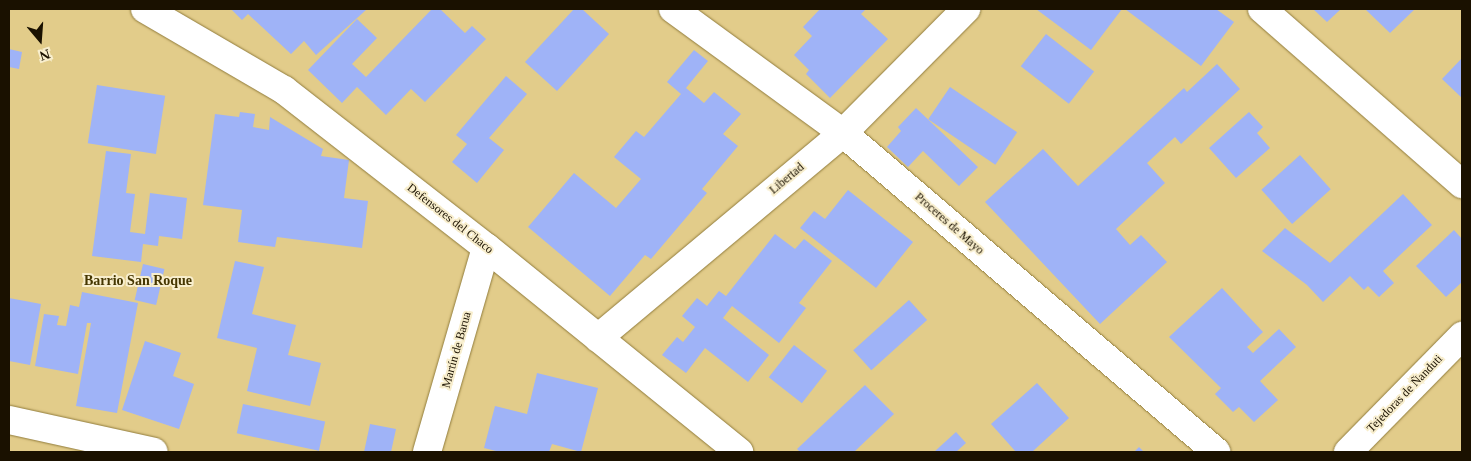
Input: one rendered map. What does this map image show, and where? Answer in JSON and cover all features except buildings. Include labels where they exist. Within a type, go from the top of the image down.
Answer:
[{"type":"street","name":"Defensores del Chaco","points":[[145,9],[284,90],[486,247],[739,452]]},
{"type":"street","name":"Proceres de Mayo","points":[[673,9],[843,133],[1216,452]]},
{"type":"street","name":"Libertad","points":[[598,338],[843,133],[966,9]]},
{"type":"street","points":[[1262,9],[1462,184]]},
{"type":"street","name":"Martín de Barua","points":[[428,452],[486,247]]},
{"type":"street","name":"Tejedoras de Ñanduti","points":[[1348,452],[1462,336]]},
{"type":"street","points":[[9,420],[154,452]]},
{"type":"district","name":"Barrio San Roque","points":[[138,281]]}]
